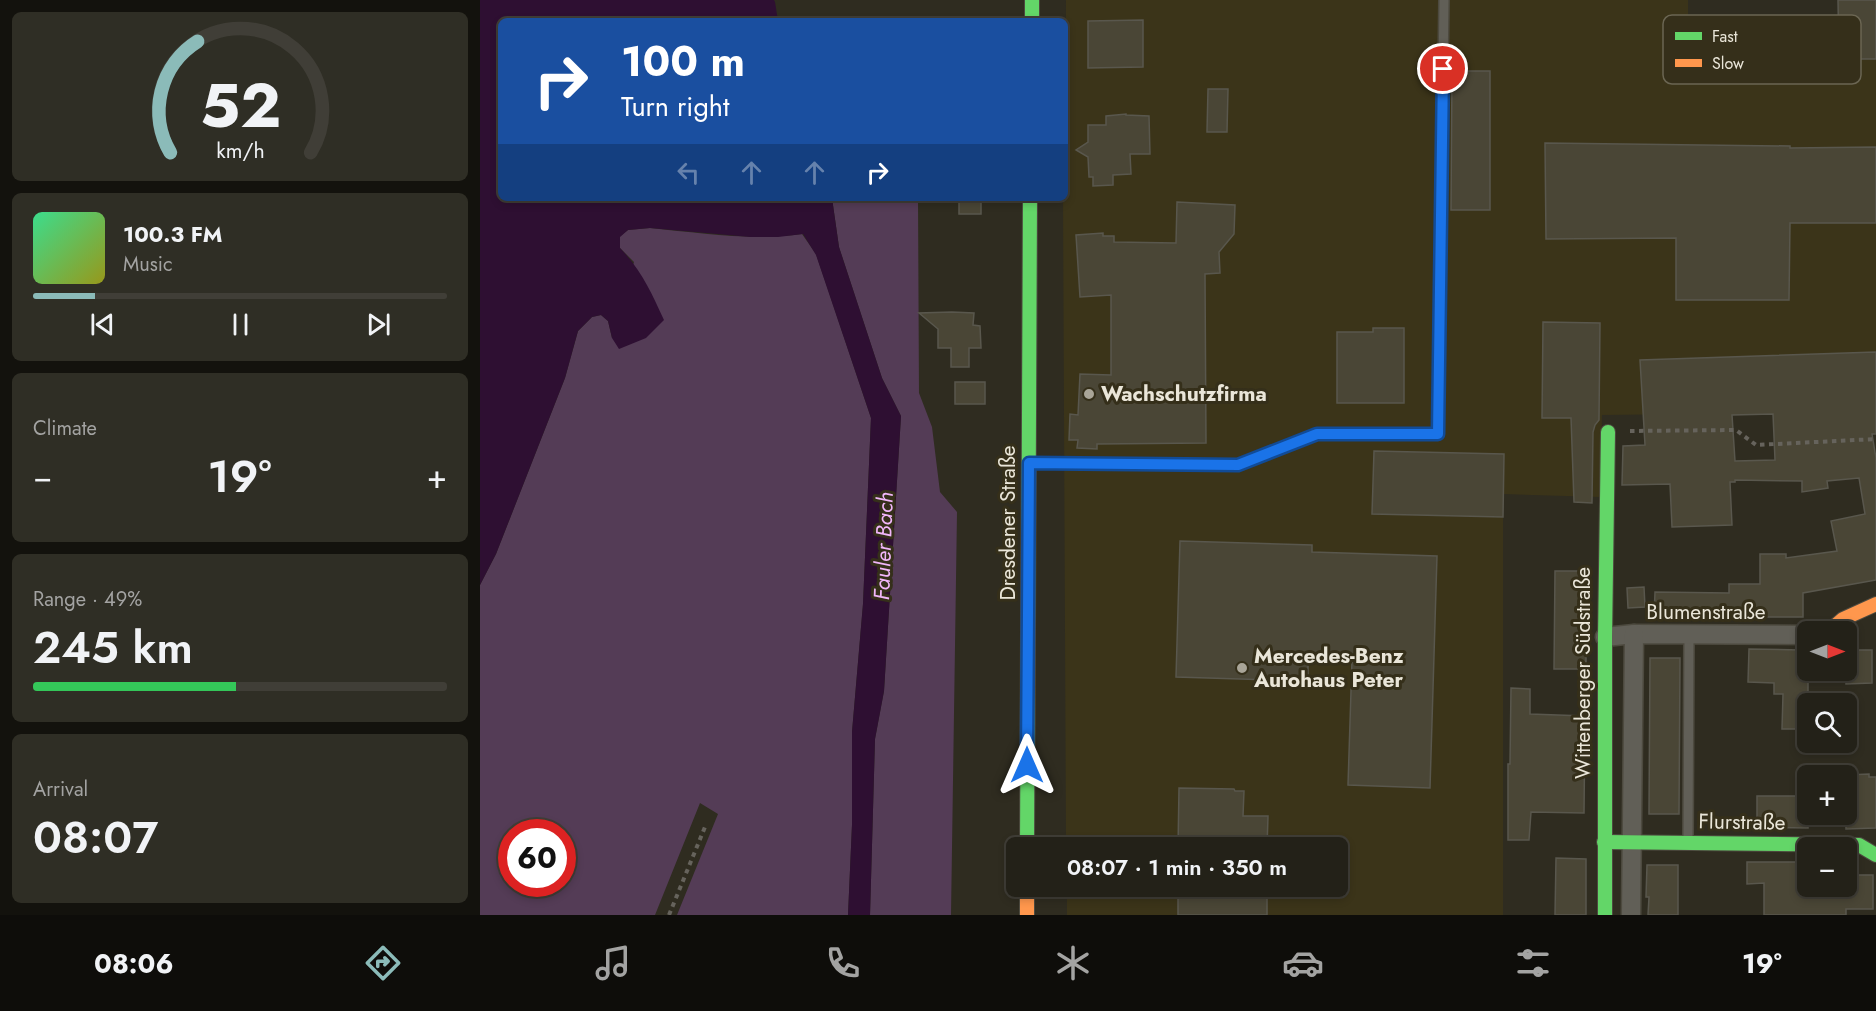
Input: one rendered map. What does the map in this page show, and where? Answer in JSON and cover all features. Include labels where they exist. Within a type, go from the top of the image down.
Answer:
[{"type":"street","points":[[1032,0],[1032,18]]},
{"type":"street","name":"Dresdener Straße","points":[[1027,837],[1030,201]]},
{"type":"street","name":"Wittenberger Südstraße","points":[[1605,915],[1608,432]]},
{"type":"street","points":[[1841,621],[1876,604]]},
{"type":"street","points":[[1631,915],[1634,634]]},
{"type":"street","name":"Blumenstraße","points":[[1605,637],[1634,634],[1797,635]]},
{"type":"street","name":"Flurstraße","points":[[1604,842],[1859,846],[1876,855]]},
{"type":"street","points":[[1027,897],[1027,915]]},
{"type":"lane","points":[[1029,463],[1238,465],[1317,434],[1438,434],[1443,0]]},
{"type":"lane","points":[[1688,842],[1689,634]]},
{"type":"path","points":[[1608,432],[1736,430],[1756,445],[1876,438]]},
{"type":"path","points":[[669,915],[705,827]]},
{"type":"shaded area","points":[[1066,0],[1688,0],[1688,15],[1663,15],[1663,84],[1861,84],[1861,21],[1876,21],[1876,412],[1602,415],[1600,497],[1503,494],[1503,915],[1067,915],[1067,897],[1348,897],[1348,837],[1066,837],[1063,201],[1068,201],[1068,18],[1066,18]]},
{"type":"shaded area","points":[[832,201],[918,201],[919,393],[932,427],[940,492],[957,512],[951,915],[870,915],[875,739],[884,691],[901,416],[882,378],[839,247]]},
{"type":"shaded area","points":[[650,228],[764,237],[802,234],[816,254],[871,418],[863,604],[852,732],[852,825],[848,915],[677,915],[718,814],[700,803],[655,915],[480,915],[480,585],[496,554],[565,378],[578,331],[592,317],[601,315],[608,321],[612,338],[634,262],[620,248],[619,237],[628,230]]},
{"type":"water","name":"Fauler Bach","points":[[480,0],[774,0],[778,18],[498,18],[498,201],[832,201],[839,247],[882,378],[901,416],[884,691],[875,739],[870,915],[848,915],[852,825],[852,732],[863,604],[871,418],[816,255],[803,234],[750,237],[650,228],[628,230],[620,237],[620,248],[640,274],[664,320],[646,338],[619,349],[612,338],[608,321],[601,315],[592,317],[578,331],[565,378],[496,554],[480,585]]},
{"type":"building","points":[[1838,0],[1876,0],[1876,59],[1861,59],[1861,15],[1838,15]]},
{"type":"building","points":[[1143,20],[1143,67],[1088,68],[1088,21]]},
{"type":"building","points":[[1452,71],[1490,71],[1490,210],[1451,210]]},
{"type":"building","points":[[1208,89],[1228,89],[1227,132],[1207,132]]},
{"type":"building","points":[[1126,114],[1149,116],[1150,154],[1130,154],[1131,174],[1113,175],[1113,185],[1093,186],[1093,177],[1089,177],[1088,157],[1076,150],[1088,142],[1088,125],[1106,125],[1106,116]]},
{"type":"building","points":[[1545,143],[1790,146],[1790,148],[1876,147],[1876,223],[1790,223],[1789,300],[1676,300],[1676,238],[1546,239]]},
{"type":"building","points":[[959,201],[981,201],[981,214],[959,214]]},
{"type":"building","points":[[1177,202],[1235,205],[1234,234],[1219,252],[1220,273],[1205,274],[1206,443],[1097,444],[1097,449],[1077,448],[1078,440],[1069,440],[1070,414],[1078,415],[1080,374],[1111,375],[1111,295],[1080,297],[1076,235],[1103,233],[1103,236],[1114,236],[1114,242],[1176,243]]},
{"type":"building","points":[[919,313],[974,313],[973,325],[980,326],[981,348],[969,348],[969,367],[951,367],[951,348],[938,348],[938,329]]},
{"type":"building","points":[[1543,322],[1600,323],[1599,420],[1593,432],[1592,503],[1574,502],[1571,418],[1542,418]]},
{"type":"building","points":[[1373,328],[1404,328],[1404,403],[1337,403],[1337,332],[1373,332]]},
{"type":"building","points":[[1876,352],[1876,434],[1872,434],[1876,458],[1876,580],[1803,593],[1803,617],[1654,617],[1655,592],[1729,593],[1729,584],[1760,584],[1760,554],[1786,554],[1786,558],[1837,551],[1831,521],[1865,514],[1859,478],[1827,481],[1828,488],[1802,492],[1802,481],[1735,480],[1735,482],[1730,482],[1732,525],[1672,527],[1670,484],[1622,485],[1623,446],[1645,445],[1640,360]],"holes":[[[1773,414],[1775,460],[1735,461],[1732,415]]]},
{"type":"building","points":[[955,382],[985,382],[985,404],[955,404]]},
{"type":"building","points":[[1374,451],[1504,454],[1503,517],[1372,514]]},
{"type":"building","name":"Mercedes-Benz Autohaus Peter","points":[[1180,541],[1312,545],[1312,552],[1437,556],[1430,788],[1348,785],[1352,660],[1308,658],[1308,681],[1176,677]]},
{"type":"building","points":[[1555,571],[1586,571],[1586,669],[1554,669]]},
{"type":"building","points":[[1644,587],[1645,607],[1628,608],[1627,588]]},
{"type":"building","points":[[1749,649],[1797,650],[1797,681],[1808,681],[1808,693],[1797,693],[1797,729],[1782,729],[1783,694],[1774,694],[1774,683],[1748,682]]},
{"type":"building","points":[[1857,650],[1872,650],[1872,683],[1846,684],[1846,681],[1857,681]]},
{"type":"building","points":[[1650,658],[1680,658],[1679,814],[1649,814]]},
{"type":"building","points":[[1511,688],[1530,689],[1530,714],[1585,716],[1584,813],[1531,812],[1529,840],[1508,840]]},
{"type":"building","points":[[1869,774],[1869,777],[1876,777],[1876,828],[1846,829],[1846,825],[1857,825],[1857,775]]},
{"type":"building","points":[[1179,788],[1244,791],[1243,816],[1268,816],[1267,837],[1178,837]]},
{"type":"building","points":[[1757,796],[1797,796],[1797,825],[1808,825],[1808,828],[1757,827]]},
{"type":"building","points":[[1556,858],[1586,859],[1586,915],[1555,915]]},
{"type":"building","points":[[1747,862],[1797,862],[1797,897],[1857,897],[1857,875],[1873,875],[1873,909],[1846,909],[1846,915],[1764,915],[1764,883],[1747,884]]},
{"type":"building","points":[[1647,865],[1678,865],[1678,915],[1648,915]]},
{"type":"building","points":[[1178,897],[1267,897],[1267,915],[1178,915]]},
{"type":"traffic: fast","points":[[1032,0],[1032,18]]},
{"type":"traffic: fast","points":[[1027,837],[1030,201]]},
{"type":"traffic: fast","points":[[1605,915],[1608,432]]},
{"type":"traffic: fast","points":[[1604,842],[1859,845],[1876,855]]},
{"type":"traffic: slow","points":[[1841,621],[1876,604]]},
{"type":"traffic: slow","points":[[1027,897],[1027,915]]},
{"type":"place","name":"Wachschutzfirma","points":[[1089,394]]},
{"type":"place","name":"Mercedes-Benz Autohaus Peter","points":[[1242,668]]},
{"type":"route","points":[[1027,765],[1029,463],[1238,465],[1317,434],[1438,434],[1443,69]]}]
